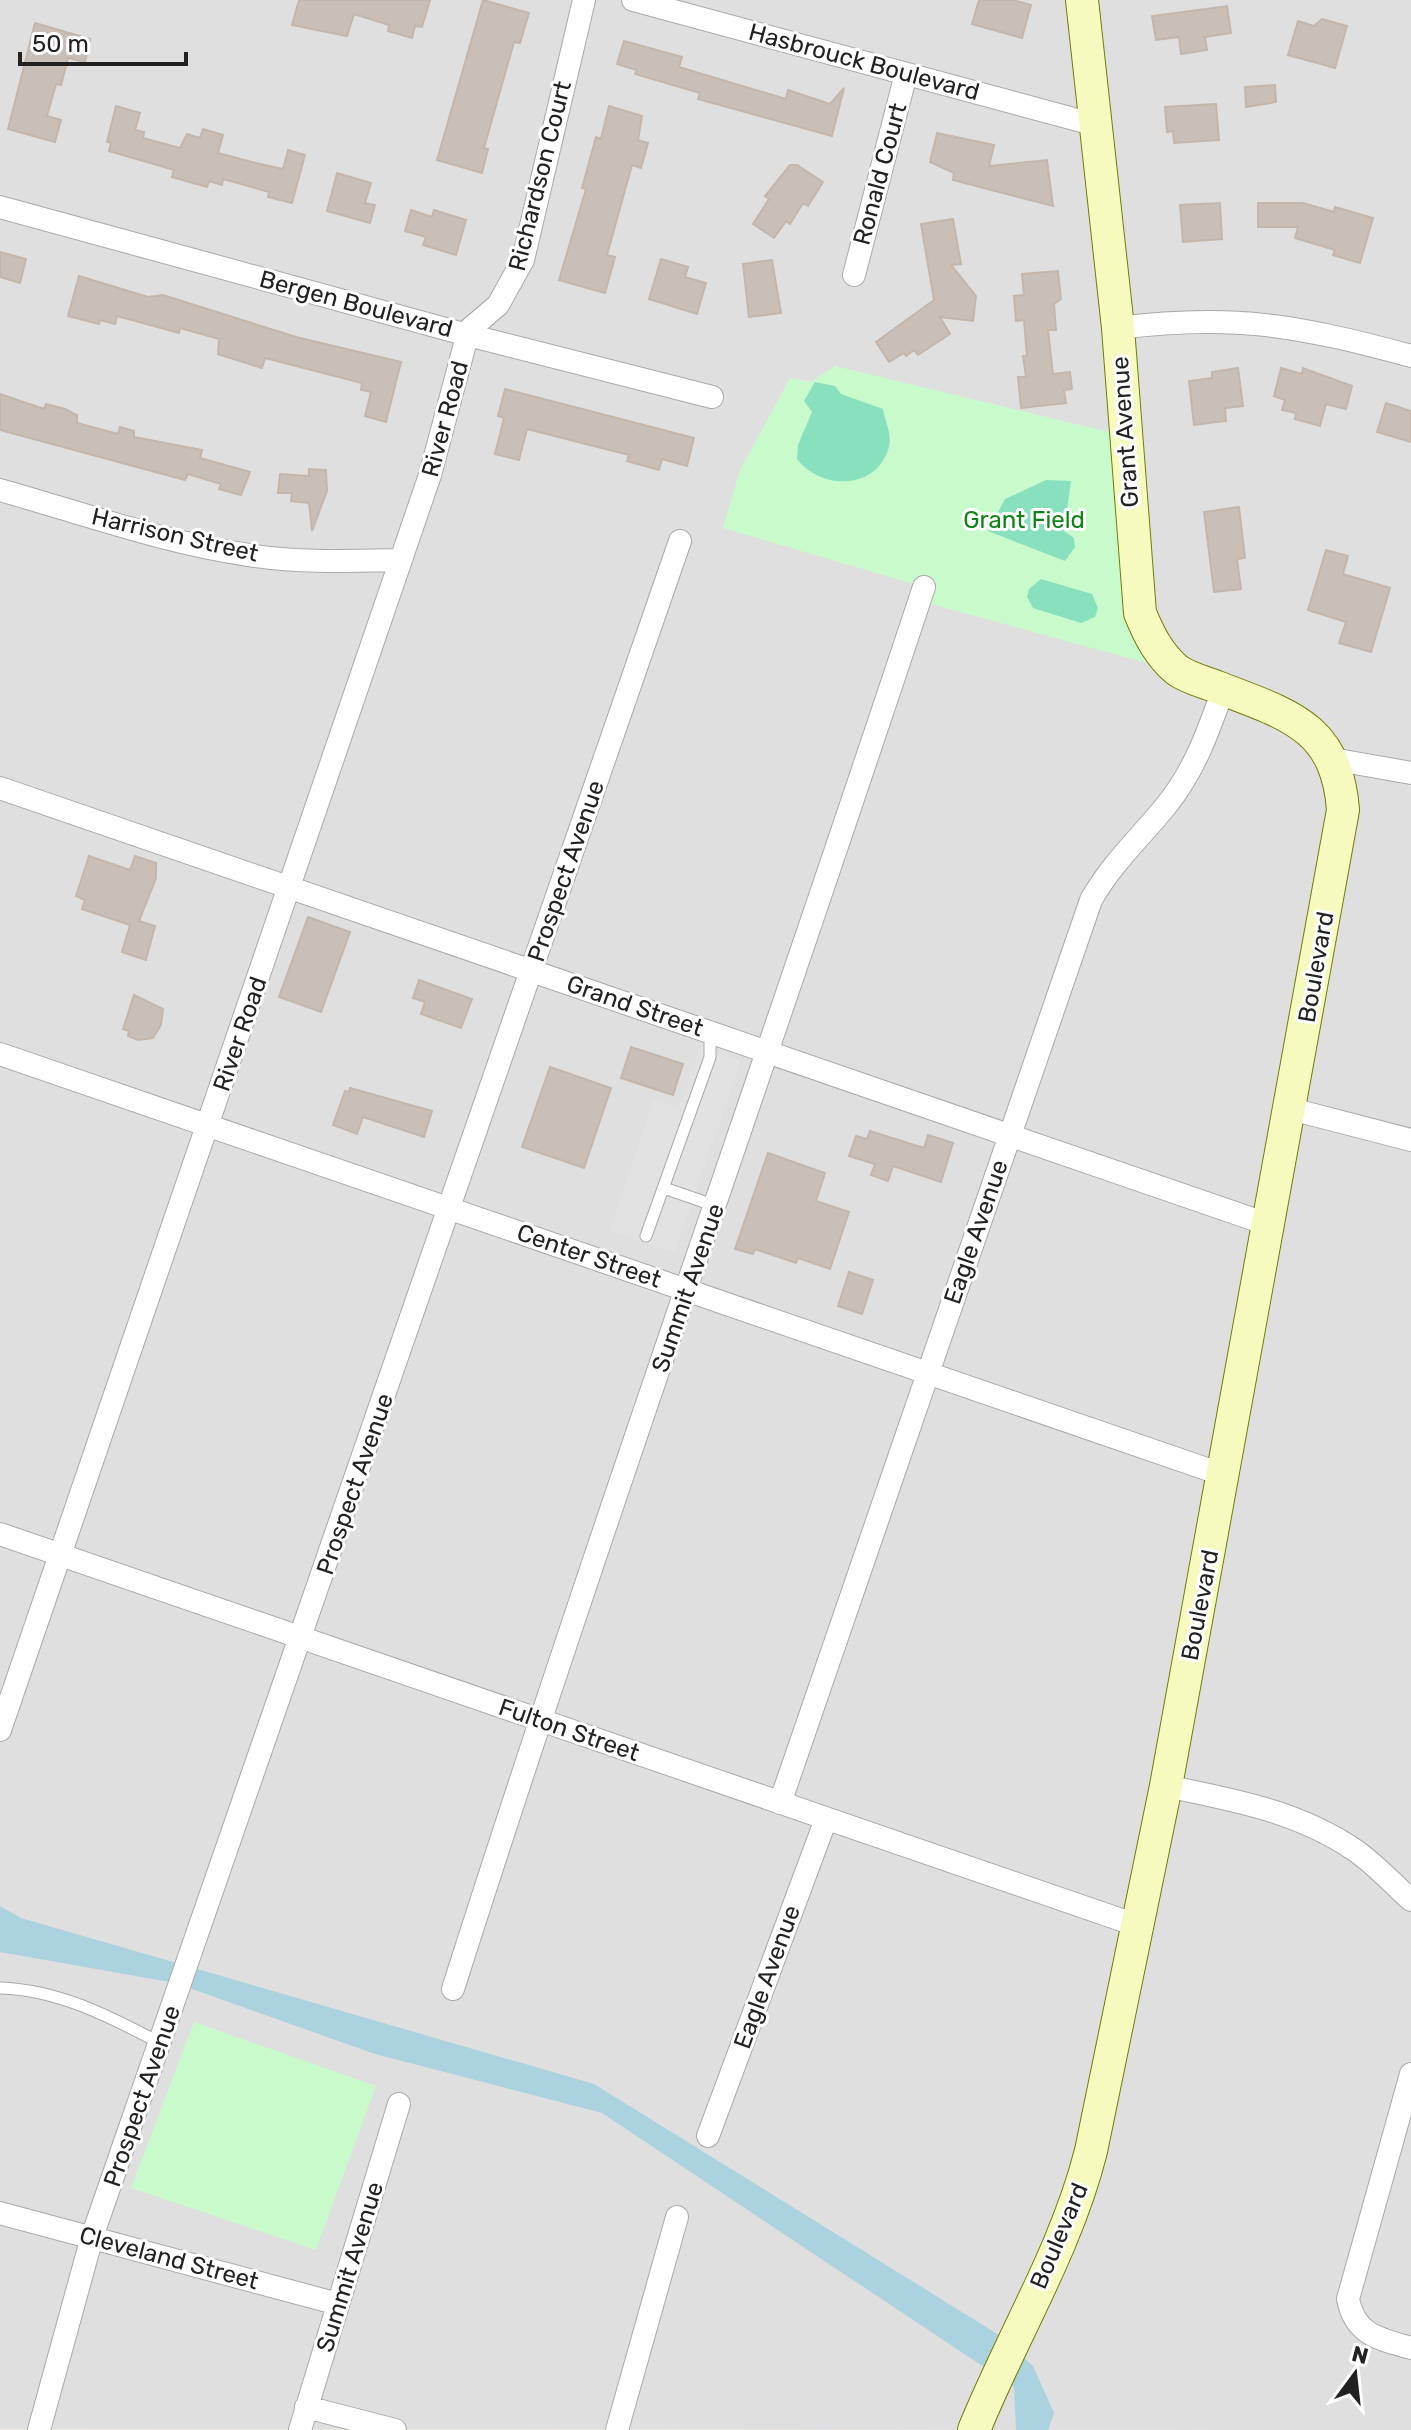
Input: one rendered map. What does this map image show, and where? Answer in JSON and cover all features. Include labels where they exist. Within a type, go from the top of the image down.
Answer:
[{"type":"street","name":"Richardson Court","points":[[464,334],[498,305],[523,260],[584,0]]},
{"type":"street","name":"Hasbrouck Boulevard","points":[[633,0],[1096,125]]},
{"type":"street","name":"Grant Avenue","points":[[1082,0],[1118,328],[1140,613],[1150,637],[1180,672],[1292,717],[1310,730],[1332,759]]},
{"type":"street","name":"Ronald Court","points":[[854,275],[906,74]]},
{"type":"street","name":"Bergen Boulevard","points":[[0,207],[464,334],[712,397]]},
{"type":"street","points":[[1118,328],[1225,320],[1279,324],[1411,356]]},
{"type":"street","name":"River Road","points":[[0,1730],[430,475],[465,344],[464,334]]},
{"type":"street","name":"Harrison Street","points":[[0,490],[194,544],[249,555],[315,562],[401,560]]},
{"type":"street","name":"Prospect Avenue","points":[[39,2430],[92,2237],[680,541]]},
{"type":"street","name":"Summit Avenue","points":[[453,1989],[539,1720],[769,1053],[924,587]]},
{"type":"street","name":"Eagle Avenue","points":[[780,1803],[1091,900],[1108,870],[1186,778],[1205,742],[1223,690]]},
{"type":"street","points":[[1332,759],[1411,773]]},
{"type":"street","name":"Boulevard","points":[[974,2430],[1080,2197],[1139,1926],[1270,1225],[1343,810],[1341,784],[1332,759]]},
{"type":"street","name":"Grand Street","points":[[0,788],[1270,1225]]},
{"type":"street","name":"Center Street","points":[[0,1054],[1224,1475]]},
{"type":"street","points":[[1291,1109],[1411,1140]]},
{"type":"street","name":"Fulton Street","points":[[0,1534],[1139,1926]]},
{"type":"street","points":[[1166,1786],[1257,1804],[1291,1816],[1359,1853],[1411,1900]]},
{"type":"street","name":"Eagle Avenue","points":[[708,2136],[826,1819]]},
{"type":"street","points":[[1411,2074],[1350,2284],[1349,2306],[1358,2327],[1371,2337],[1411,2348]]},
{"type":"street","name":"Summit Avenue","points":[[300,2430],[399,2104]]},
{"type":"street","name":"Cleveland Street","points":[[0,2213],[338,2304]]},
{"type":"street","points":[[617,2430],[677,2217]]},
{"type":"street","points":[[306,2407],[395,2430]]},
{"type":"lane","points":[[646,1236],[710,1057],[710,1032]]},
{"type":"lane","points":[[664,1188],[716,1206]]},
{"type":"lane","points":[[0,1988],[20,1989],[87,2005],[160,2043]]},
{"type":"shaded area","points":[[0,0],[1411,0],[1411,2430],[0,2429]],"holes":[[[790,378],[811,382],[1178,672],[924,587]]]},
{"type":"shaded area","points":[[700,1047],[741,1061],[675,1253],[609,1230],[654,1099],[679,1108]]},
{"type":"green space","name":"Grant Field","points":[[835,366],[1126,436],[1136,589],[1180,672],[920,601],[924,587],[723,528],[740,470],[790,378],[811,382]]},
{"type":"green space","points":[[815,382],[835,386],[841,394],[883,409],[890,442],[883,461],[873,472],[848,481],[834,481],[820,477],[797,459],[798,445],[812,412],[804,401]]},
{"type":"green space","points":[[1046,480],[1071,481],[1064,531],[1074,538],[1075,547],[1065,561],[988,531],[1005,499]]},
{"type":"green space","points":[[1041,579],[1092,594],[1098,608],[1095,617],[1081,623],[1033,608],[1027,597],[1029,589]]},
{"type":"green space","points":[[194,2022],[376,2086],[316,2250],[131,2188]]},
{"type":"water","points":[[0,1906],[21,1918],[594,2084],[999,2335],[1033,2366],[1054,2413],[1048,2430],[1016,2430],[1014,2387],[602,2113],[375,2054],[175,1983],[0,1952]]},
{"type":"building","points":[[299,0],[430,0],[422,27],[415,26],[412,38],[388,31],[389,25],[354,14],[347,36],[292,25]]},
{"type":"building","points":[[483,0],[529,13],[520,43],[514,42],[484,148],[488,149],[482,173],[437,160]]},
{"type":"building","points":[[979,0],[1013,0],[1031,5],[1022,38],[972,24]]},
{"type":"building","points":[[1227,6],[1231,33],[1205,37],[1207,50],[1181,54],[1179,37],[1156,40],[1152,16]]},
{"type":"building","points":[[1322,19],[1347,26],[1335,68],[1288,55],[1298,21],[1314,26]]},
{"type":"building","points":[[35,23],[90,39],[85,62],[68,58],[61,85],[56,84],[47,116],[61,120],[55,142],[8,129]]},
{"type":"building","points":[[624,41],[682,57],[679,67],[786,99],[788,90],[830,104],[844,88],[832,136],[698,99],[700,93],[635,74],[637,70],[617,64]]},
{"type":"building","points":[[1275,85],[1276,102],[1246,107],[1245,87]]},
{"type":"building","points":[[1216,104],[1219,140],[1174,143],[1173,131],[1167,132],[1165,107]]},
{"type":"building","points":[[116,106],[140,113],[135,130],[144,132],[143,138],[180,148],[187,134],[200,138],[203,129],[223,135],[218,153],[256,163],[283,169],[288,150],[305,155],[292,203],[268,197],[269,192],[223,179],[222,185],[209,181],[207,187],[172,177],[174,170],[109,151],[111,143],[107,142]]},
{"type":"building","points":[[609,106],[642,116],[638,140],[648,143],[641,168],[632,165],[607,255],[615,257],[605,293],[559,280],[586,189],[582,188],[596,137],[601,139]]},
{"type":"building","points":[[937,133],[994,145],[989,166],[1047,160],[1053,206],[953,180],[954,173],[930,162]]},
{"type":"building","points":[[790,165],[797,165],[823,182],[808,206],[803,203],[790,224],[786,221],[774,238],[753,224],[769,199],[765,196]]},
{"type":"building","points":[[337,173],[371,183],[365,203],[375,205],[370,223],[327,211]]},
{"type":"building","points":[[1220,203],[1222,239],[1183,242],[1180,205]]},
{"type":"building","points":[[1258,203],[1303,203],[1334,212],[1335,207],[1373,218],[1360,263],[1333,255],[1335,250],[1295,238],[1298,227],[1258,227]]},
{"type":"building","points":[[411,210],[432,217],[434,210],[466,220],[456,255],[423,245],[426,237],[405,231]]},
{"type":"building","points":[[953,219],[961,264],[951,265],[976,296],[973,321],[940,317],[950,334],[918,355],[914,350],[889,362],[876,342],[934,300],[921,224]]},
{"type":"building","points":[[0,252],[26,259],[20,283],[0,277]]},
{"type":"building","points":[[661,259],[688,267],[685,277],[706,283],[697,314],[649,299]]},
{"type":"building","points":[[772,260],[781,313],[749,317],[743,264]]},
{"type":"building","points":[[1058,271],[1061,299],[1054,304],[1056,330],[1048,330],[1053,374],[1070,372],[1072,389],[1064,390],[1066,403],[1021,408],[1018,377],[1026,377],[1023,356],[1027,356],[1024,320],[1016,321],[1014,296],[1024,295],[1022,274]]},
{"type":"building","points":[[79,276],[148,297],[163,295],[296,337],[401,362],[386,422],[365,416],[371,392],[361,390],[362,383],[265,358],[262,368],[218,354],[219,339],[180,328],[179,333],[117,316],[115,324],[100,320],[99,324],[68,316]]},
{"type":"building","points":[[1238,368],[1243,406],[1225,408],[1226,421],[1194,425],[1189,381],[1212,378],[1212,372]]},
{"type":"building","points":[[1281,368],[1302,374],[1303,368],[1352,386],[1346,409],[1326,404],[1320,426],[1295,419],[1296,413],[1282,410],[1285,400],[1274,396]]},
{"type":"building","points":[[505,389],[694,438],[687,466],[662,459],[659,470],[627,461],[629,455],[527,429],[519,460],[495,454],[504,418],[498,416]]},
{"type":"building","points":[[0,394],[44,409],[46,404],[65,409],[77,415],[77,423],[118,434],[120,427],[134,431],[134,437],[202,450],[200,458],[250,472],[241,495],[219,489],[221,484],[188,474],[185,480],[0,430]]},
{"type":"building","points":[[1386,403],[1411,411],[1411,442],[1377,432]]},
{"type":"building","points":[[309,469],[326,470],[327,491],[312,531],[309,503],[291,501],[292,493],[278,493],[280,474],[309,476]]},
{"type":"building","points":[[1239,507],[1245,558],[1237,559],[1241,589],[1214,592],[1204,512]]},
{"type":"building","points":[[1326,550],[1348,556],[1343,574],[1390,588],[1371,652],[1339,643],[1346,622],[1308,610]]},
{"type":"building","points":[[89,856],[130,870],[135,856],[156,863],[156,878],[139,921],[155,926],[146,960],[122,952],[130,925],[82,909],[85,900],[76,896]]},
{"type":"building","points":[[308,917],[350,932],[321,1012],[279,997]]},
{"type":"building","points":[[419,980],[472,999],[461,1028],[421,1014],[425,1002],[413,998]]},
{"type":"building","points":[[134,995],[163,1009],[161,1025],[153,1038],[138,1040],[128,1036],[129,1031],[123,1029]]},
{"type":"building","points":[[631,1047],[683,1064],[673,1095],[621,1078]]},
{"type":"building","points":[[550,1067],[611,1088],[584,1168],[522,1147]]},
{"type":"building","points":[[350,1088],[432,1111],[424,1137],[363,1117],[357,1134],[333,1125],[345,1091],[349,1092]]},
{"type":"building","points":[[870,1131],[924,1148],[928,1135],[953,1143],[941,1182],[893,1166],[888,1181],[871,1175],[875,1164],[849,1156],[856,1136],[867,1139]]},
{"type":"building","points":[[768,1153],[825,1173],[816,1201],[849,1212],[830,1269],[798,1258],[796,1263],[755,1249],[753,1254],[735,1249]]},
{"type":"building","points":[[849,1272],[873,1280],[862,1314],[838,1306]]}]
